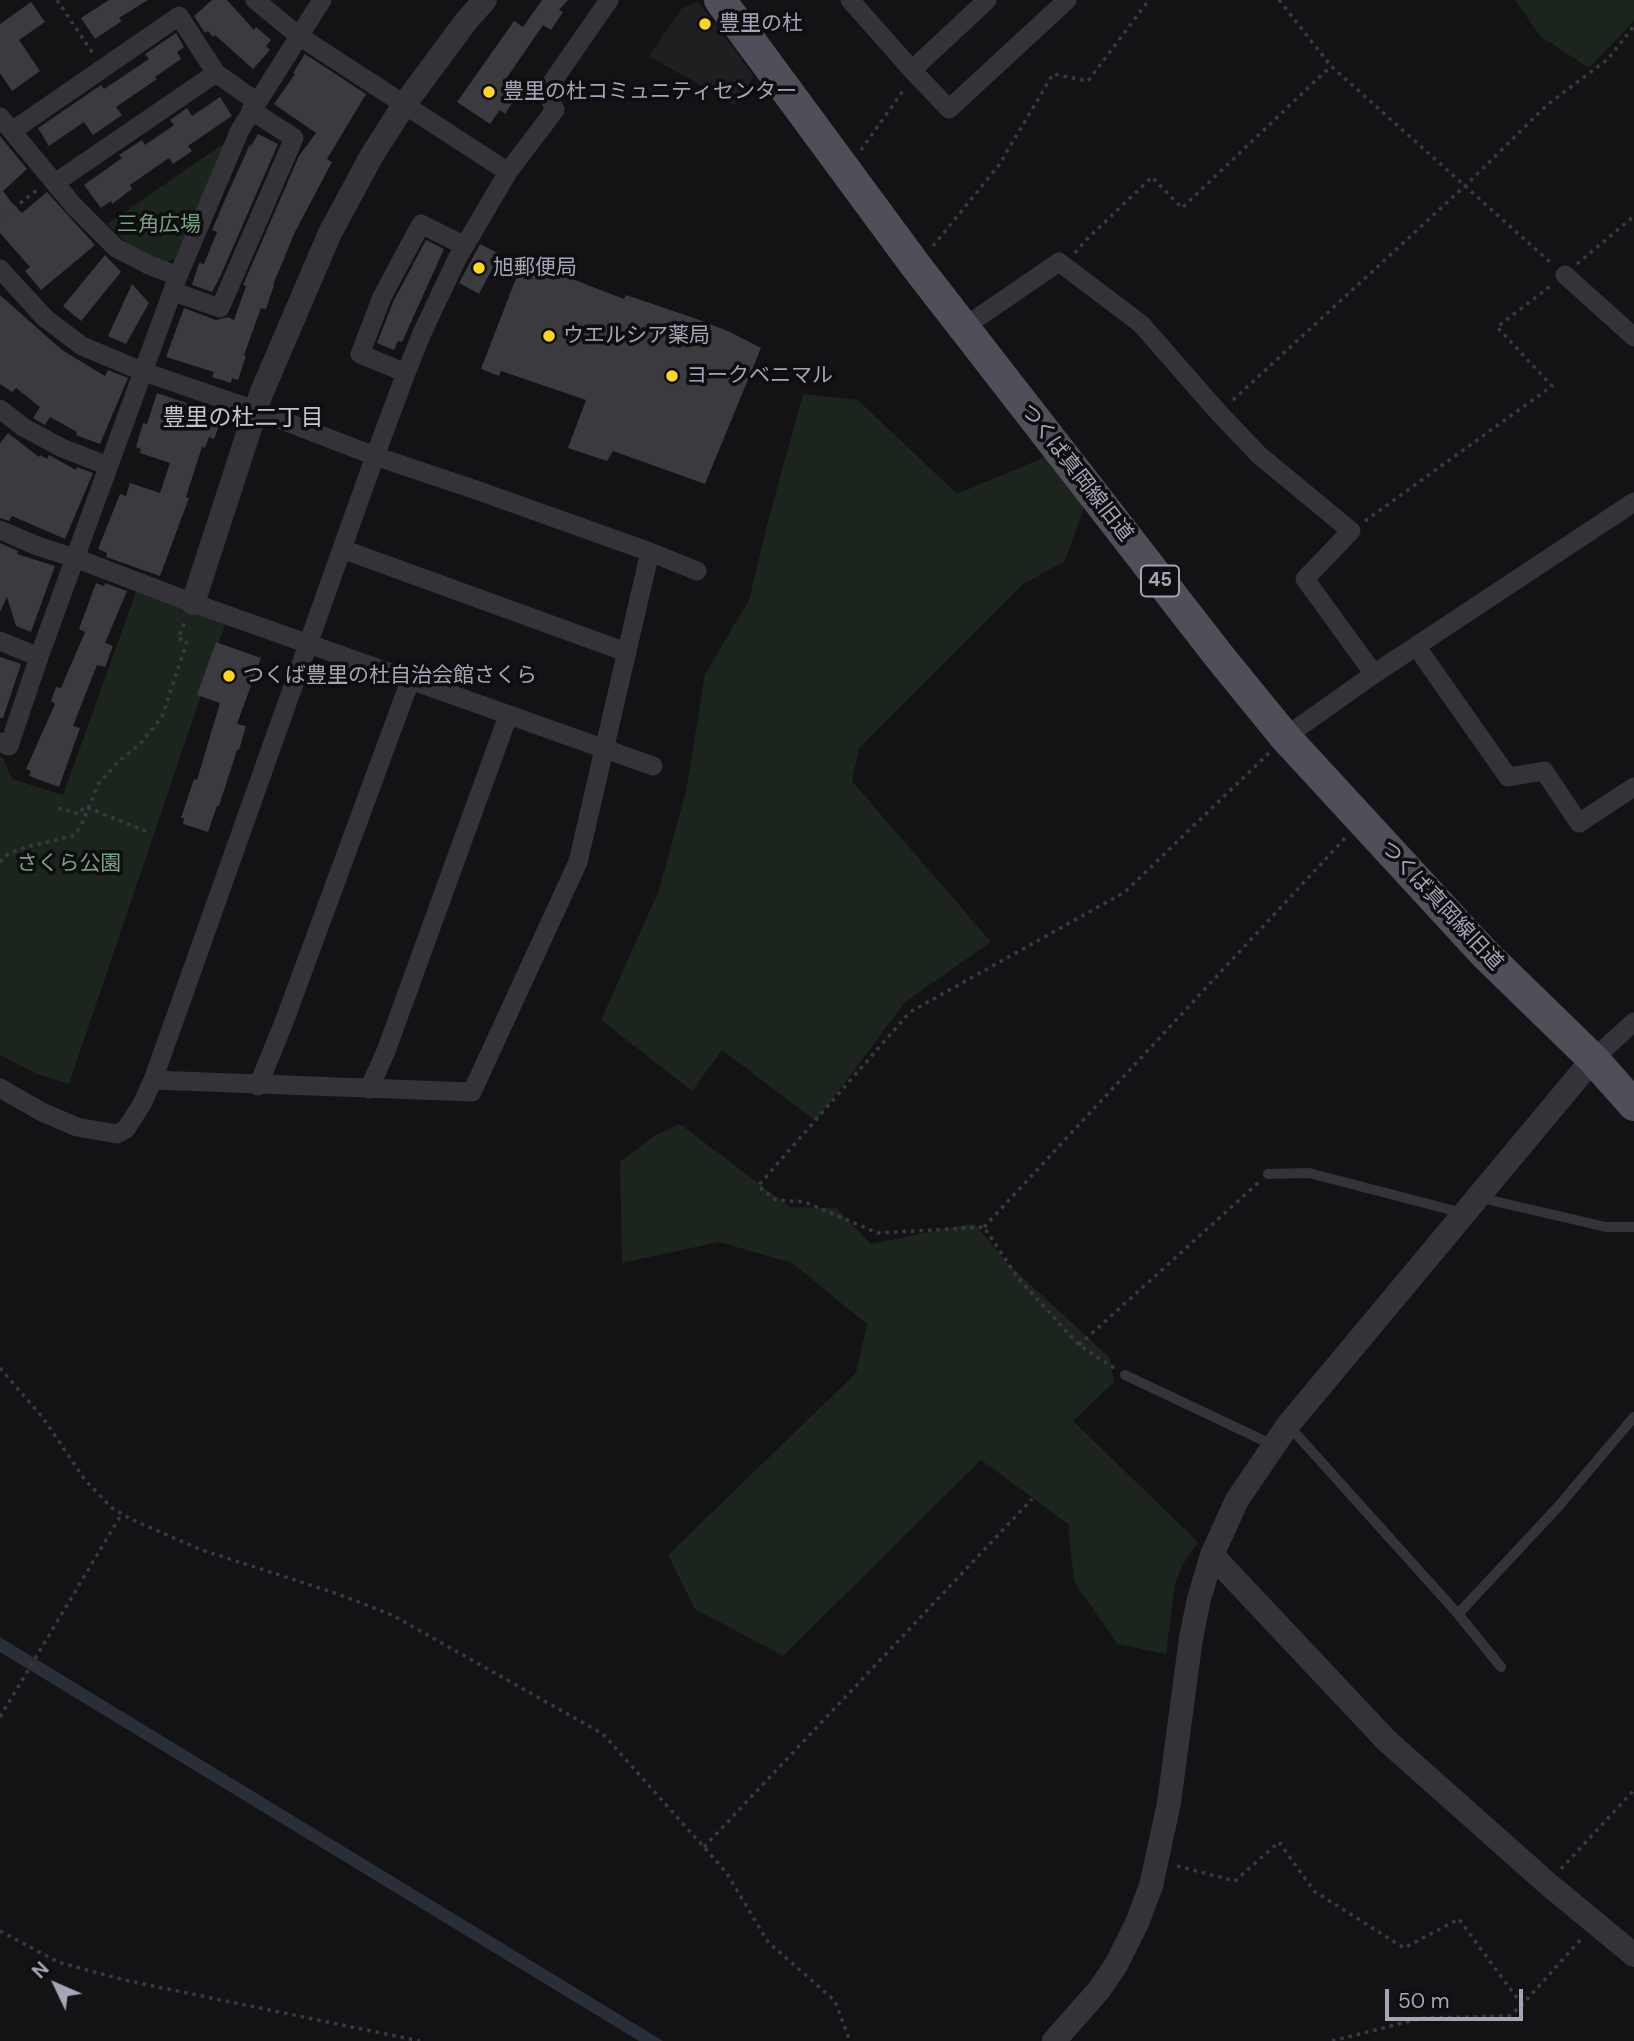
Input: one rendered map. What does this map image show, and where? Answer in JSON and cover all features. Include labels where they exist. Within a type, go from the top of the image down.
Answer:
[{"type":"main road","name":"つくば真岡線旧道","points":[[720,0],[916,266],[1285,737],[1484,953],[1593,1059],[1634,1105]]},
{"type":"street","points":[[255,0],[299,36],[508,172]]},
{"type":"street","points":[[0,743],[9,746],[176,284],[240,131],[322,0]]},
{"type":"street","points":[[193,603],[255,410],[330,233],[372,155],[404,105],[485,0]]},
{"type":"street","points":[[0,1088],[42,1112],[77,1127],[117,1133],[126,1129],[142,1104],[153,1080],[375,456],[422,333],[464,246],[508,172],[555,110],[546,91],[610,0]]},
{"type":"street","points":[[850,0],[949,109],[1067,0]]},
{"type":"street","points":[[912,70],[987,0]]},
{"type":"street","points":[[179,16],[216,73],[294,138],[220,308],[116,248],[53,181],[6,124],[103,68],[179,16]]},
{"type":"street","points":[[53,181],[216,73]]},
{"type":"street","points":[[406,373],[360,354],[382,298],[421,224],[464,246]]},
{"type":"street","points":[[964,327],[1059,262],[1141,324],[1258,455],[1351,531],[1306,579],[1374,674]]},
{"type":"street","points":[[0,269],[45,318],[82,346],[144,372],[255,410],[375,456],[516,503],[697,571]]},
{"type":"street","points":[[1565,275],[1634,337]]},
{"type":"street","points":[[0,409],[23,427],[62,448],[108,466]]},
{"type":"street","points":[[1285,737],[1374,674],[1634,502]]},
{"type":"street","points":[[0,530],[193,603],[653,766]]},
{"type":"street","points":[[342,550],[626,652]]},
{"type":"street","points":[[153,1080],[472,1093],[578,862],[650,552]]},
{"type":"street","points":[[0,641],[39,657]]},
{"type":"street","points":[[1416,646],[1508,777],[1544,771],[1580,823],[1634,786]]},
{"type":"street","points":[[258,1086],[410,681]]},
{"type":"street","points":[[369,1089],[390,1039],[508,716]]},
{"type":"street","points":[[1055,2041],[1099,1990],[1116,1965],[1138,1923],[1158,1861],[1169,1803],[1191,1638],[1199,1599],[1212,1555],[1237,1500],[1280,1435],[1470,1205],[1593,1059],[1634,1021]]},
{"type":"street","points":[[1212,1555],[1387,1741],[1548,1884],[1634,1955]]},
{"type":"lane","points":[[1268,1174],[1309,1173],[1470,1205],[1606,1227],[1634,1227]]},
{"type":"lane","points":[[1125,1375],[1280,1435],[1458,1614],[1501,1667]]},
{"type":"lane","points":[[1458,1614],[1557,1508],[1634,1417]]},
{"type":"path","points":[[57,0],[103,68]]},
{"type":"path","points":[[916,266],[999,165],[1053,74],[1088,81],[1149,0]]},
{"type":"path","points":[[1279,0],[1331,66],[1565,275]]},
{"type":"path","points":[[1219,413],[1466,185],[1547,105],[1608,59],[1634,26]]},
{"type":"path","points":[[1065,265],[1084,241],[1152,177],[1182,208],[1331,66]]},
{"type":"path","points":[[846,172],[909,81],[912,70]]},
{"type":"path","points":[[0,219],[53,181]]},
{"type":"path","points":[[1351,531],[1552,386],[1497,327],[1565,275],[1634,216]]},
{"type":"path","points":[[0,862],[8,854],[26,847],[72,836],[80,828],[99,783],[150,734],[162,717],[187,641],[178,638],[193,603]]},
{"type":"path","points":[[1285,737],[1125,892],[910,1012],[758,1186],[776,1200],[804,1202],[878,1233],[984,1227],[1361,821]]},
{"type":"path","points":[[58,808],[79,814],[84,807],[88,808],[148,832]]},
{"type":"path","points":[[1079,1345],[1268,1174]]},
{"type":"path","points":[[984,1227],[1018,1278],[1079,1345],[1125,1375]]},
{"type":"path","points":[[0,1368],[43,1418],[85,1480],[112,1508],[199,1549],[338,1594],[392,1615],[603,1734],[726,1872],[768,1942],[835,2001],[850,2041]]},
{"type":"path","points":[[704,1847],[1032,1499]]},
{"type":"path","points":[[0,1717],[122,1514]]},
{"type":"path","points":[[1548,1884],[1634,1790]]},
{"type":"path","points":[[1158,1861],[1235,1881],[1279,1842],[1314,1891],[1404,1948],[1459,1919],[1522,2005]]},
{"type":"path","points":[[1332,2041],[1422,2018],[1509,2016],[1595,1924]]},
{"type":"path","points":[[0,1931],[58,1962],[124,1980],[420,2041]]},
{"type":"path","points":[[1369,2033],[1374,2041]]},
{"type":"shaded area","points":[[698,2],[754,76],[735,105],[649,56],[682,8]]},
{"type":"shaded area","points":[[0,1637],[663,2041],[639,2041],[0,1652]]},
{"type":"green space","points":[[1515,0],[1634,0],[1634,21],[1589,68],[1540,36]]},
{"type":"green space","name":"三角広場","points":[[226,142],[180,256],[166,263],[128,244],[107,224]]},
{"type":"green space","points":[[803,394],[858,400],[957,494],[1069,447],[1096,474],[1065,561],[1022,585],[859,748],[852,781],[991,942],[905,1002],[816,1121],[722,1050],[692,1091],[601,1020],[659,890],[686,791],[705,674],[749,600]]},
{"type":"green space","name":"さくら公園","points":[[137,589],[226,622],[69,1084],[37,1074],[0,1055],[0,757],[3,758],[12,779],[63,795]]},
{"type":"green space","points":[[680,1124],[790,1207],[836,1208],[871,1244],[974,1223],[1007,1263],[1110,1358],[1114,1382],[1073,1421],[1198,1542],[1182,1566],[1175,1584],[1166,1654],[1117,1644],[1074,1581],[1068,1524],[981,1460],[783,1656],[695,1609],[668,1555],[856,1373],[867,1324],[792,1263],[719,1242],[622,1263],[620,1162],[654,1136]]},
{"type":"building","points":[[109,0],[148,0],[119,18],[122,21],[95,39],[81,18]]},
{"type":"building","points":[[212,0],[227,0],[254,30],[256,27],[271,40],[266,46],[270,50],[253,69],[215,35],[213,37],[208,31],[205,33],[194,16]]},
{"type":"building","points":[[542,0],[568,0],[559,10],[563,12],[551,30],[543,25],[506,79],[518,87],[511,97],[515,99],[505,114],[500,110],[490,124],[457,102],[514,21],[523,27]]},
{"type":"building","points":[[31,2],[45,22],[19,40],[40,71],[12,91],[0,73],[0,24]]},
{"type":"building","points":[[176,33],[184,47],[177,52],[181,59],[116,107],[122,115],[93,135],[84,122],[49,146],[38,128],[101,85],[104,89],[149,59],[145,54]]},
{"type":"building","points":[[305,54],[366,94],[327,159],[332,162],[295,232],[266,309],[261,308],[238,380],[232,378],[231,383],[212,377],[214,372],[166,357],[184,308],[216,320],[228,317],[234,320],[246,286],[243,285],[299,156],[316,133],[274,104]]},
{"type":"building","points":[[220,97],[232,116],[188,146],[192,151],[173,164],[169,158],[130,185],[132,189],[112,204],[111,201],[101,208],[84,185],[122,158],[119,155],[142,140],[145,145],[174,125],[170,120],[187,108],[192,116]]},
{"type":"building","points":[[258,134],[278,144],[220,277],[212,292],[192,285],[199,263],[204,264],[217,232],[212,230],[227,195],[250,144],[251,146]]},
{"type":"building","points":[[0,136],[27,169],[3,191],[12,203],[22,213],[47,192],[95,245],[41,290],[25,271],[30,267],[0,233]]},
{"type":"building","points":[[426,240],[444,249],[402,342],[398,341],[394,350],[377,343],[393,302]]},
{"type":"building","points":[[480,244],[500,254],[479,294],[459,283]]},
{"type":"building","points":[[105,255],[121,272],[81,321],[63,306]]},
{"type":"building","name":"ヨークベニマル","points":[[523,260],[624,299],[626,295],[697,319],[761,348],[705,484],[613,451],[607,461],[568,448],[586,400],[501,371],[499,376],[481,369]]},
{"type":"building","points":[[132,284],[149,303],[126,344],[108,336]]},
{"type":"building","points":[[0,295],[62,350],[105,376],[108,370],[128,378],[100,444],[76,435],[77,432],[50,417],[45,425],[33,418],[40,407],[16,388],[12,392],[0,384]]},
{"type":"building","points":[[157,393],[219,414],[217,420],[221,421],[214,439],[209,437],[205,448],[202,447],[186,497],[189,498],[160,576],[106,557],[107,553],[98,549],[120,494],[126,496],[130,483],[160,493],[170,463],[140,453],[141,449],[136,447],[143,423],[147,424]]},
{"type":"building","points":[[8,433],[39,457],[40,455],[47,459],[49,455],[76,470],[77,467],[93,473],[65,539],[12,516],[9,521],[0,518],[0,443]]},
{"type":"building","points":[[0,543],[18,551],[17,554],[55,566],[31,632],[16,626],[7,597],[0,612]]},
{"type":"building","points":[[96,583],[104,586],[105,583],[127,591],[105,643],[113,646],[105,667],[97,665],[73,726],[80,728],[59,787],[29,776],[31,771],[26,769],[55,704],[51,701],[56,687],[61,688],[85,632],[79,629]]},
{"type":"building","points":[[216,642],[261,658],[237,724],[246,726],[239,750],[208,832],[183,824],[184,818],[181,818],[194,779],[197,780],[220,703],[197,695]]},
{"type":"building","points":[[0,657],[21,664],[3,718],[0,718]]},
{"type":"place","name":"豊里の杜","points":[[705,24]]},
{"type":"place","name":"豊里の杜コミュニティセンター","points":[[489,92]]},
{"type":"place","name":"旭郵便局","points":[[479,268]]},
{"type":"place","name":"ウエルシア薬局","points":[[549,336]]},
{"type":"place","name":"ヨークベニマル","points":[[672,376]]},
{"type":"place","name":"つくば豊里の杜自治会館さくら","points":[[229,676]]},
{"type":"district","name":"豊里の杜二丁目","points":[[243,419]]}]
